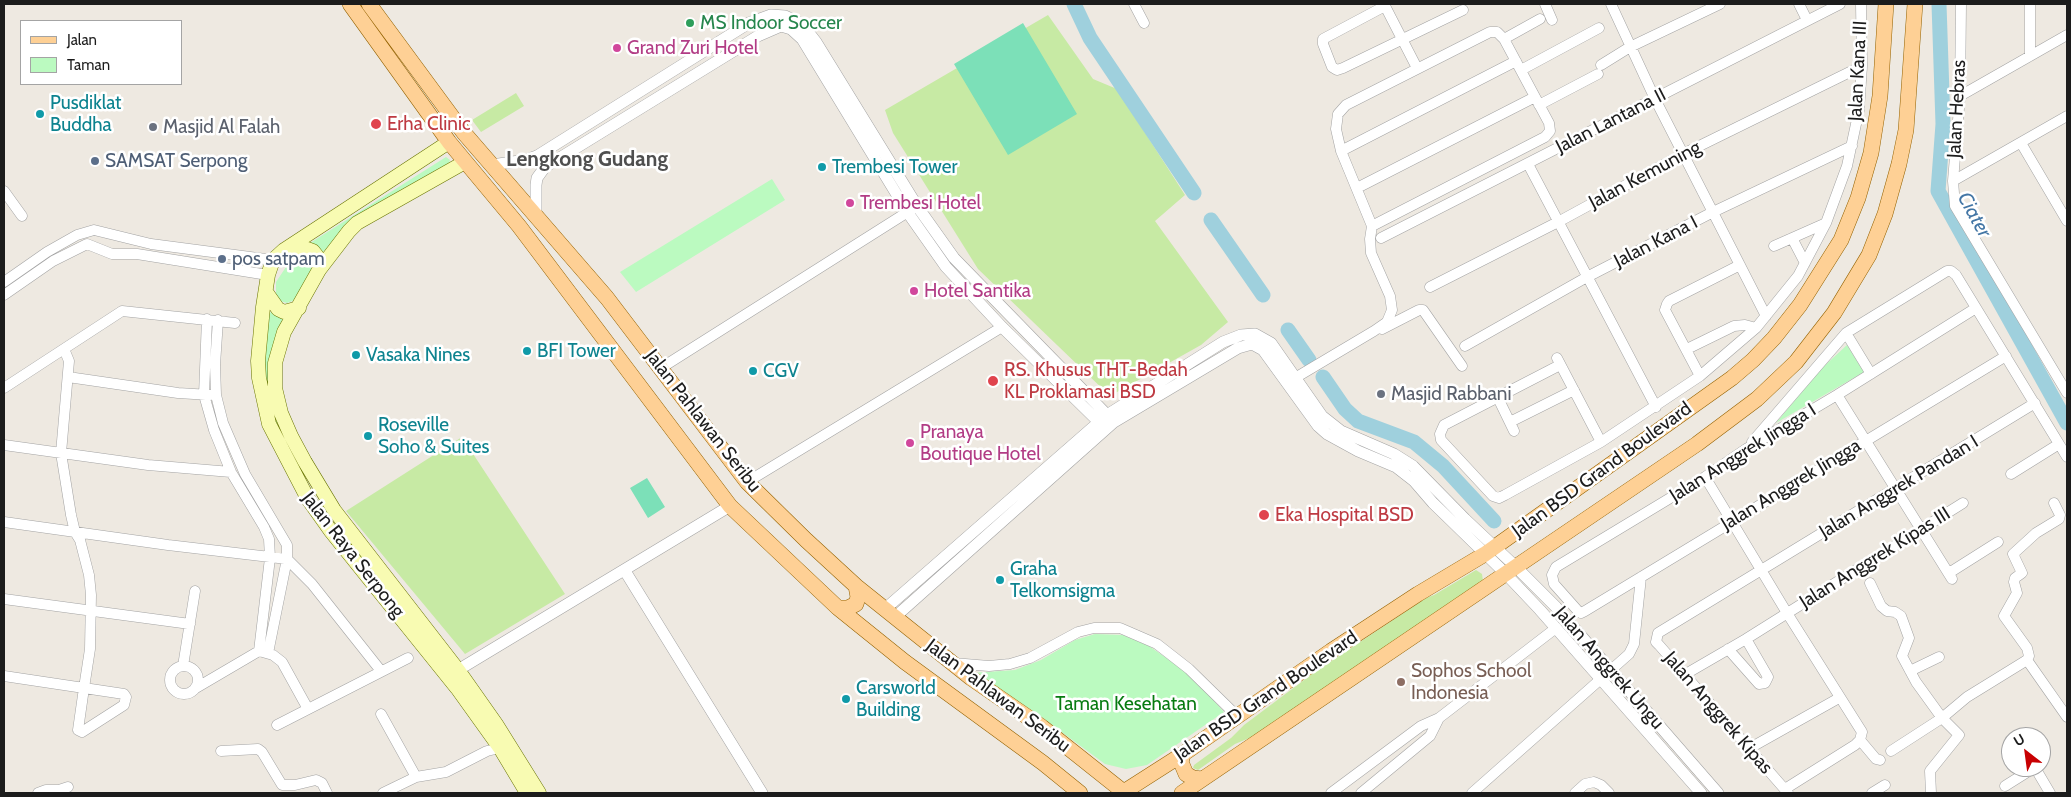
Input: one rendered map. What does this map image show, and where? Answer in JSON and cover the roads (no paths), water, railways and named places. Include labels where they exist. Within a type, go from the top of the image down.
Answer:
[{"type":"main road","name":"Jalan Pahlawan Seribu","points":[[350,4],[449,142],[531,242],[730,506],[838,608],[905,662],[1043,763],[1080,793]]},
{"type":"main road","name":"Jalan Pahlawan Seribu","points":[[369,4],[464,133],[607,298],[747,482],[856,586],[990,692],[1042,727],[1124,793]]},
{"type":"main road","name":"Jalan BSD Grand Boulevard","points":[[1124,793],[1402,604],[1490,551],[1732,378],[1774,338],[1800,305],[1841,240],[1858,198],[1872,153],[1880,96],[1886,4]]},
{"type":"main road","name":"Jalan BSD Grand Boulevard","points":[[1182,793],[1697,444],[1757,399],[1796,362],[1816,338],[1869,256],[1887,206],[1900,164],[1906,130],[1915,4]]},
{"type":"main road","name":"Jalan Raya Serpong","points":[[449,142],[284,250],[274,260],[268,275],[258,362],[259,378],[269,424],[286,460],[308,499],[330,530],[383,585],[458,670],[496,724],[532,791]]},
{"type":"main road","name":"Jalan Raya Serpong","points":[[465,162],[357,223],[320,270],[284,332],[278,349],[274,375],[281,413],[299,452],[334,510],[436,661],[532,791]]},
{"type":"main road","points":[[284,250],[302,247],[313,250],[320,260],[320,270]]},
{"type":"main road","points":[[266,292],[278,309],[284,312],[298,308]]},
{"type":"main road","points":[[286,460],[299,452]]},
{"type":"main road","points":[[838,608],[848,608],[856,604],[858,596],[856,586]]},
{"type":"main road","points":[[1183,754],[1181,762],[1186,774],[1193,778],[1202,779]]},
{"type":"main road","points":[[1043,763],[1065,793]]},
{"type":"street","points":[[1134,4],[1144,23]]},
{"type":"street","points":[[1545,4],[1552,20]]},
{"type":"street","points":[[1611,4],[1655,99],[1766,316]]},
{"type":"street","points":[[1357,188],[1599,70],[1630,47],[1720,4]]},
{"type":"street","points":[[1799,4],[1807,20]]},
{"type":"street","name":"Jalan Lantana II","points":[[1381,238],[1840,4]]},
{"type":"street","name":"Jalan Kana III","points":[[1498,398],[1444,425],[1440,434],[1441,440],[1493,496],[1498,498],[1601,442],[1656,406],[1700,376],[1756,328],[1798,276],[1826,223],[1847,166],[1859,110],[1862,66],[1861,4]]},
{"type":"street","name":"Jalan Hebras","points":[[1962,4],[1960,96],[1953,181],[1955,206],[2067,394]]},
{"type":"street","points":[[2030,4],[2030,56]]},
{"type":"street","points":[[1417,68],[1402,39],[1384,5],[1323,39],[1323,44],[1332,67],[1337,70],[1343,68],[1402,39],[1463,10]]},
{"type":"street","points":[[492,165],[520,161],[537,156],[749,23],[765,16],[777,14],[785,16],[802,24],[816,42],[946,267],[1002,327],[1107,422]]},
{"type":"street","points":[[777,14],[781,26]]},
{"type":"street","points":[[1504,39],[1540,20]]},
{"type":"street","points":[[536,217],[536,184],[540,172],[545,167],[758,36],[781,26],[791,29],[802,39],[913,210],[954,258],[1107,422]]},
{"type":"street","points":[[1341,151],[1599,28]]},
{"type":"street","points":[[1296,378],[1387,322],[1392,310],[1390,296],[1371,253],[1370,239],[1372,226],[1341,151],[1336,129],[1338,114],[1346,105],[1417,68],[1490,32],[1497,32],[1504,39],[1549,123],[1550,132],[1545,137],[1372,226]]},
{"type":"street","points":[[1960,96],[2067,35]]},
{"type":"street","name":"Jalan Kemuning","points":[[1430,287],[1558,222],[1684,154],[1862,66]]},
{"type":"street","points":[[1953,181],[2067,116]]},
{"type":"street","points":[[2021,143],[2067,221]]},
{"type":"street","name":"Jalan Kana I","points":[[1465,346],[1587,277],[1713,212],[1852,146]]},
{"type":"street","points":[[537,156],[545,167]]},
{"type":"street","points":[[1528,164],[1656,406]]},
{"type":"street","points":[[4,191],[22,216]]},
{"type":"street","points":[[661,368],[913,210]]},
{"type":"street","points":[[1774,246],[1826,223]]},
{"type":"street","points":[[4,282],[47,252],[89,230],[111,233],[151,244],[274,260]]},
{"type":"street","points":[[1792,238],[1805,263]]},
{"type":"street","points":[[4,295],[53,261],[87,244],[112,254],[137,254],[268,275]]},
{"type":"street","points":[[234,270],[237,256]]},
{"type":"street","points":[[1700,376],[1665,310],[1669,301],[1740,265]]},
{"type":"street","points":[[1746,449],[1846,333],[1947,271],[1952,271],[2067,457]]},
{"type":"street","name":"Jalan Anggrek Jingga I","points":[[1578,611],[1554,584],[1552,575],[1556,567],[1705,477],[1746,449],[1837,395],[1976,308]]},
{"type":"street","points":[[1374,331],[1391,326],[1419,310],[1423,310],[1462,366]]},
{"type":"street","points":[[4,388],[122,311],[213,319],[235,323]]},
{"type":"street","points":[[213,319],[216,395],[224,423],[244,474],[284,538],[286,545],[286,559],[263,652]]},
{"type":"street","points":[[213,319],[204,395],[214,430],[231,472],[268,535],[270,558],[263,652]]},
{"type":"street","points":[[1687,349],[1734,326],[1756,328]]},
{"type":"street","points":[[747,482],[1002,327]]},
{"type":"street","points":[[1846,333],[1871,374]]},
{"type":"street","points":[[890,613],[1107,422],[1223,342],[1241,335],[1255,334],[1264,338],[1271,344],[1296,378],[1302,396]]},
{"type":"street","points":[[1107,422],[1238,348],[1252,344],[1263,350],[1302,396]]},
{"type":"street","points":[[4,676],[84,688],[124,694],[126,697],[124,706],[82,732],[78,730],[84,688],[90,649],[91,595],[89,574],[80,540],[75,532],[60,453],[69,361],[64,349]]},
{"type":"street","name":"Jalan Anggrek Jingga","points":[[1578,611],[1581,613],[1585,611],[2006,356]]},
{"type":"street","points":[[1574,390],[1512,426],[1498,398],[1559,362],[1574,390],[1601,442]]},
{"type":"street","points":[[68,377],[216,395]]},
{"type":"street","points":[[1837,395],[1950,576],[1998,542]]},
{"type":"street","name":"Jalan Anggrek Ungu","points":[[1302,396],[1322,416],[1341,431],[1394,454],[1413,466],[1490,551],[1556,607],[1718,793]]},
{"type":"street","name":"Jalan Anggrek Pandan I","points":[[1762,569],[2035,403]]},
{"type":"street","points":[[2011,474],[2059,444]]},
{"type":"street","points":[[4,445],[148,465],[231,472]]},
{"type":"street","points":[[1705,477],[1839,698],[1862,732],[1857,743],[1787,791]]},
{"type":"street","points":[[1890,751],[1942,718],[1967,697],[2027,660],[2029,656],[2027,648],[2004,616],[2017,592],[2014,582],[2015,578],[2022,573],[2013,554],[2036,533],[2059,519],[2060,515],[2054,502]]},
{"type":"street","name":"Jalan Anggrek Kipas III","points":[[1684,675],[1746,639],[1964,503]]},
{"type":"street","points":[[458,670],[730,506]]},
{"type":"street","points":[[4,522],[286,559],[312,584],[381,671]]},
{"type":"street","name":"Jalan Anggrek Ungu","points":[[1510,569],[1556,628],[1701,793]]},
{"type":"street","name":"Jalan Anggrek Kipas","points":[[1762,569],[1661,630],[1658,633],[1656,642],[1787,791]]},
{"type":"street","points":[[625,570],[762,793]]},
{"type":"street","points":[[1472,793],[1629,654],[1634,644],[1641,577]]},
{"type":"street","points":[[1870,583],[1881,606],[1887,611],[1895,612],[1900,616],[1908,632],[1909,638],[1902,656],[1910,671],[1942,718],[1959,734],[1930,771],[1931,793]]},
{"type":"street","points":[[183,666],[195,590]]},
{"type":"street","points":[[4,599],[190,624]]},
{"type":"street","points":[[951,662],[989,666],[1010,664],[1030,658],[1078,632],[1094,628],[1120,628],[1157,644],[1189,669],[1237,716]]},
{"type":"street","points":[[1330,793],[1420,726],[1439,718],[1556,628]]},
{"type":"street","points":[[1728,649],[1759,684],[1765,683],[1768,677],[1746,639]]},
{"type":"street","points":[[196,688],[199,680],[196,671],[192,668],[178,667],[171,674],[173,688],[182,694],[187,694],[263,652],[276,656],[286,667],[308,709]]},
{"type":"street","points":[[1910,671],[1939,657]]},
{"type":"street","points":[[277,725],[408,658]]},
{"type":"street","points":[[2027,660],[2067,717]]},
{"type":"street","points":[[1750,748],[1839,698]]},
{"type":"street","points":[[381,714],[416,776]]},
{"type":"street","points":[[1361,793],[1430,736],[1439,718]]},
{"type":"street","points":[[1857,743],[1876,759],[1880,760]]},
{"type":"street","points":[[383,793],[416,776],[446,772],[487,751],[500,748]]},
{"type":"street","points":[[221,751],[258,749],[282,785],[295,785],[316,780],[322,783],[327,793]]},
{"type":"street","points":[[2005,786],[2032,769],[2037,771],[2050,793]]},
{"type":"street","points":[[1574,793],[1585,784],[1594,782],[1601,785],[1609,793]]},
{"type":"street","points":[[1872,793],[1885,785]]},
{"type":"street","points":[[38,793],[46,790],[54,792],[68,787]]},
{"type":"waterway","points":[[1074,4],[1090,38],[1194,193]]},
{"type":"waterway","name":"Ciater","points":[[1939,4],[1943,124],[1938,191],[2067,423]]},
{"type":"waterway","points":[[1211,220],[1263,295]]},
{"type":"waterway","points":[[1288,330],[1309,360]]},
{"type":"waterway","points":[[1323,377],[1345,409],[1358,421],[1414,442],[1443,466],[1494,521]]},
{"type":"place","name":"MS Indoor Soccer","points":[[690,23]]},
{"type":"place","name":"Grand Zuri Hotel","points":[[617,48]]},
{"type":"place","name":"Pusdiklat Buddha","points":[[40,114]]},
{"type":"place","name":"Erha Clinic","points":[[376,124]]},
{"type":"place","name":"Masjid Al Falah","points":[[153,127]]},
{"type":"place","name":"SAMSAT Serpong","points":[[95,161]]},
{"type":"place","name":"Trembesi Tower","points":[[822,167]]},
{"type":"place","name":"Trembesi Hotel","points":[[850,203]]},
{"type":"place","name":"pos satpam","points":[[222,259]]},
{"type":"place","name":"Hotel Santika","points":[[914,291]]},
{"type":"place","name":"BFI Tower","points":[[527,351]]},
{"type":"place","name":"Vasaka Nines","points":[[356,355]]},
{"type":"place","name":"CGV","points":[[753,371]]},
{"type":"place","name":"RS. Khusus THT-Bedah KL Proklamasi BSD","points":[[993,381]]},
{"type":"place","name":"Masjid Rabbani","points":[[1381,394]]},
{"type":"place","name":"Roseville Soho & Suites","points":[[368,436]]},
{"type":"place","name":"Pranaya Boutique Hotel","points":[[910,443]]},
{"type":"place","name":"Eka Hospital BSD","points":[[1264,515]]},
{"type":"place","name":"Graha Telkomsigma","points":[[1000,580]]},
{"type":"place","name":"Sophos School Indonesia","points":[[1401,682]]},
{"type":"place","name":"Carsworld Building","points":[[846,699]]},
{"type":"district","name":"Lengkong Gudang","points":[[587,160]]},
{"type":"park label","name":"Taman Kesehatan","points":[[1126,704]]}]
